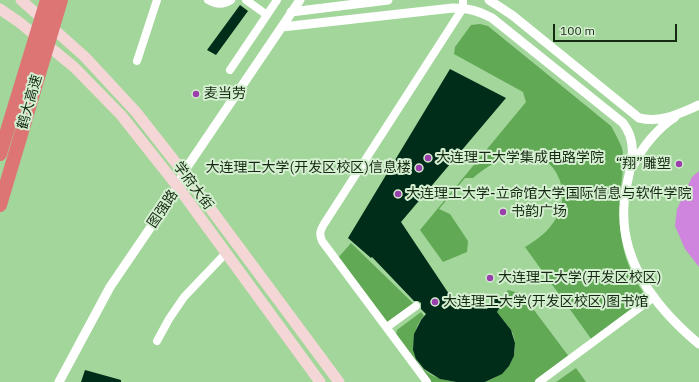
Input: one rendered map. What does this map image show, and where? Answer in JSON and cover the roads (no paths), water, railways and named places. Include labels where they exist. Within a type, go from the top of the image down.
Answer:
[{"type":"highway","name":"鹤大高速","points":[[0,154],[47,0]]},
{"type":"highway","name":"鹤大高速","points":[[0,205],[61,0]]},
{"type":"main road","name":"学府大街","points":[[25,3],[85,56],[136,112],[184,173],[339,382]]},
{"type":"main road","name":"学府大街","points":[[0,9],[19,22],[74,67],[121,115],[178,187],[320,382]]},
{"type":"street","points":[[137,61],[157,0]]},
{"type":"street","points":[[208,0],[221,5],[231,0]]},
{"type":"street","points":[[246,0],[267,15]]},
{"type":"street","points":[[230,70],[277,0]]},
{"type":"street","name":"图强路","points":[[59,382],[110,287],[178,187],[184,173],[300,0]]},
{"type":"street","points":[[291,12],[388,0]]},
{"type":"street","points":[[489,0],[512,16],[639,118],[651,120],[666,118],[699,105]]},
{"type":"street","points":[[427,382],[322,241],[320,231],[463,4]]},
{"type":"street","points":[[282,27],[439,9],[463,4],[492,18],[623,123],[629,132],[633,154],[624,205],[626,236],[631,256],[640,277],[654,297],[680,328],[699,344]]},
{"type":"street","points":[[628,178],[636,161],[657,133],[673,118],[687,110]]},
{"type":"street","points":[[157,341],[169,319],[184,297],[226,253]]},
{"type":"street","points":[[539,382],[654,297]]},
{"type":"street","points":[[387,327],[416,306]]},
{"type":"place","name":"麦当劳","points":[[196,94]]},
{"type":"place","name":"大连理工大学集成电路学院","points":[[428,158]]},
{"type":"place","name":"“翔”雕塑","points":[[679,164]]},
{"type":"place","name":"大连理工大学(开发区校区)信息楼","points":[[419,168]]},
{"type":"place","name":"大连理工大学-立命馆大学国际信息与软件学院","points":[[398,194]]},
{"type":"place","name":"书韵广场","points":[[503,212]]},
{"type":"place","name":"大连理工大学(开发区校区)","points":[[490,278]]},
{"type":"place","name":"大连理工大学(开发区校区)图书馆","points":[[435,302]]}]
